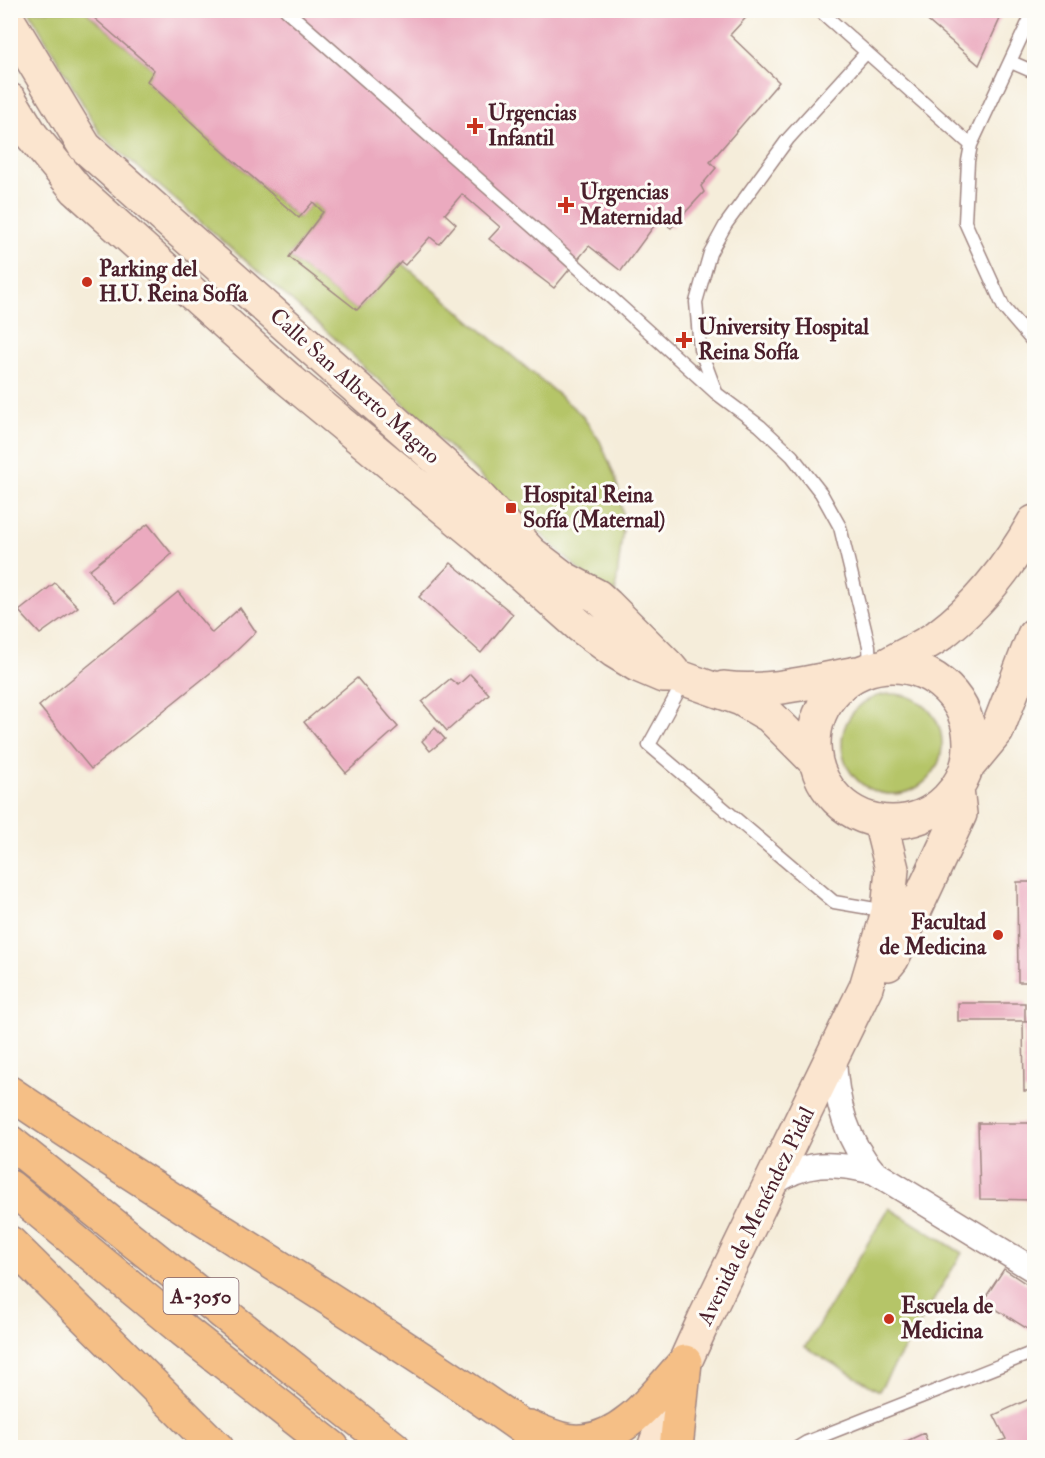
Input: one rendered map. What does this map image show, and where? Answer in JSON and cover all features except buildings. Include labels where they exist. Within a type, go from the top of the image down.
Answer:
[{"type":"highway","points":[[10,1093],[96,1152],[413,1352],[551,1448]]},
{"type":"highway","name":"A-3050","points":[[10,1142],[394,1448]]},
{"type":"highway","name":"A-3050","points":[[10,1187],[178,1326],[333,1448]]},
{"type":"highway","points":[[10,1243],[217,1448]]},
{"type":"highway","points":[[513,1420],[546,1434],[569,1440],[582,1442],[598,1437],[615,1431],[630,1420],[686,1362]]},
{"type":"highway","points":[[676,1448],[686,1362]]},
{"type":"street","name":"Calle San Alberto Magno","points":[[10,23],[85,147],[473,491],[531,553],[565,579],[607,604],[670,668],[690,680],[741,699],[770,716],[816,762]]},
{"type":"street","name":"Calle San Alberto Magno","points":[[19,122],[76,189],[287,378],[483,540],[580,626],[614,651],[663,676],[746,691],[792,685],[871,669]]},
{"type":"street","points":[[1035,522],[1015,555],[975,603],[937,636],[837,688],[821,710],[814,736],[816,762],[825,783],[839,801],[858,814],[880,821],[902,821],[923,816],[942,805],[997,731],[1035,635]]},
{"type":"street","points":[[871,669],[910,667],[934,677],[953,694],[966,716],[971,741],[962,778]]},
{"type":"street","name":"Avenida de Menéndez Pidal","points":[[866,987],[892,959],[960,814],[962,778]]},
{"type":"street","name":"Avenida de Menéndez Pidal","points":[[654,1448],[686,1362],[736,1252],[866,987],[888,912],[892,869],[880,821]]},
{"type":"street","points":[[834,1055],[838,1101],[847,1128],[874,1172],[1035,1270]]},
{"type":"street","points":[[770,1186],[781,1177],[802,1167],[847,1167],[874,1172]]},
{"type":"lane","points":[[286,10],[550,242],[716,393],[760,426],[792,456],[821,493],[840,527],[869,646],[871,669]]},
{"type":"lane","points":[[819,10],[971,145]]},
{"type":"lane","points":[[1034,10],[971,145],[965,222],[1004,308],[1035,343]]},
{"type":"lane","points":[[716,393],[700,349],[696,302],[710,253],[726,224],[788,139],[866,53]]},
{"type":"lane","points":[[1011,62],[1035,72]]},
{"type":"lane","points":[[690,680],[649,745],[834,902],[888,912]]},
{"type":"lane","points":[[797,1448],[807,1442],[1035,1352]]},
{"type":"green space","points":[[29,11],[85,11],[154,70],[147,81],[298,218],[313,202],[323,212],[289,257],[357,310],[401,262],[581,414],[600,441],[616,479],[624,520],[614,603],[333,337],[101,135]]},
{"type":"green space","points":[[892,694],[911,698],[927,709],[938,725],[942,744],[938,763],[927,779],[911,790],[892,794],[873,790],[857,779],[846,763],[842,744],[846,725],[857,709],[873,698]]},
{"type":"green space","points":[[889,1208],[962,1253],[879,1391],[805,1347]]},
{"type":"place","name":"Urgencias Infantil","points":[[475,126]]},
{"type":"place","name":"Urgencias Maternidad","points":[[566,205]]},
{"type":"place","name":"Parking del H.U. Reina Sofía","points":[[87,282]]},
{"type":"place","name":"University Hospital Reina Sofía","points":[[684,340]]},
{"type":"place","name":"Hospital Reina Sofía (Maternal)","points":[[511,508]]},
{"type":"place","name":"Facultad de Medicina","points":[[998,935]]},
{"type":"place","name":"Escuela de Medicina","points":[[889,1319]]}]
